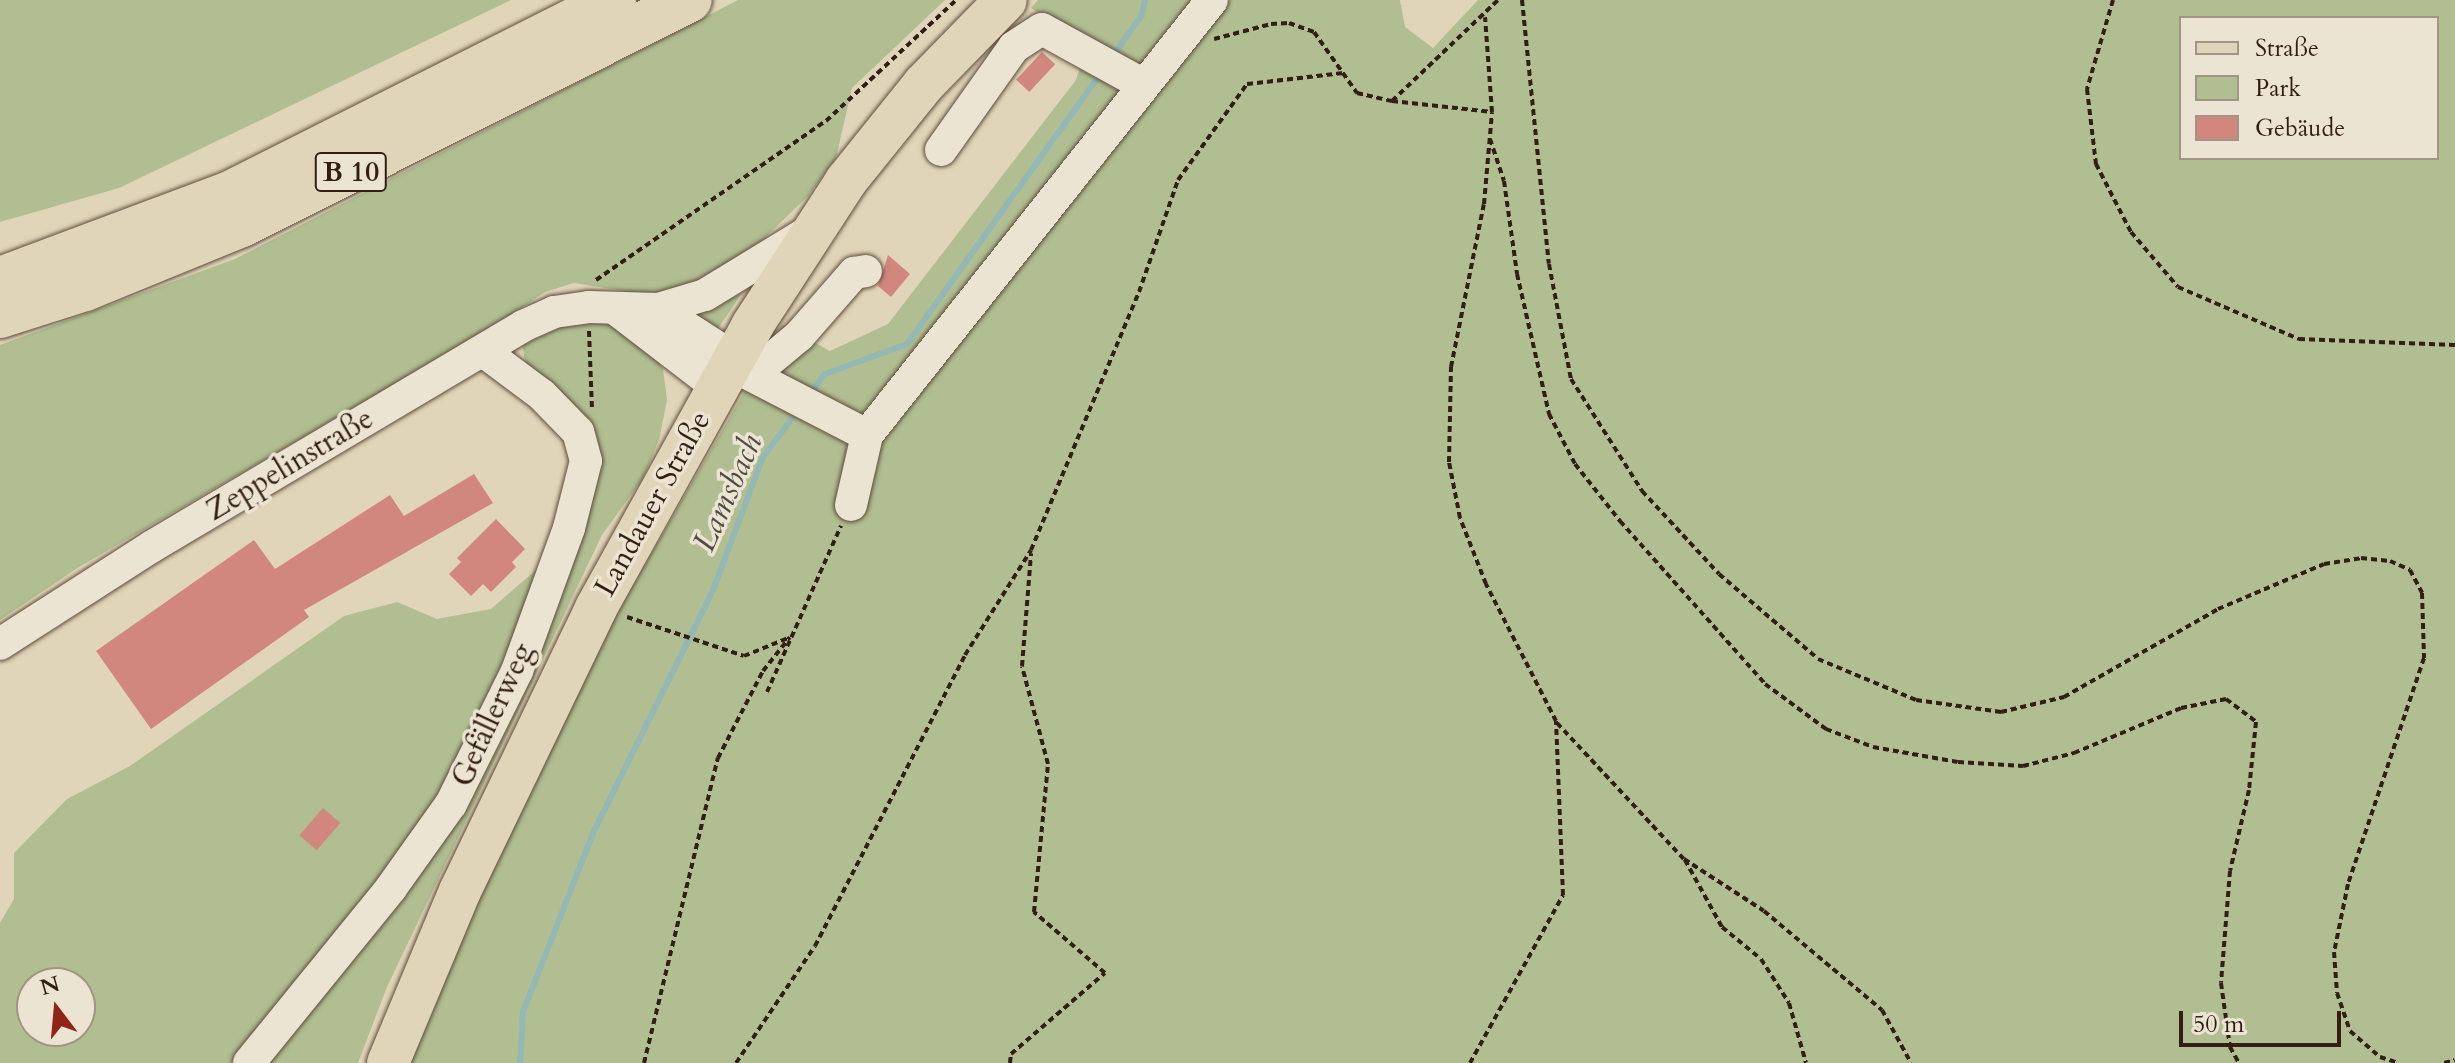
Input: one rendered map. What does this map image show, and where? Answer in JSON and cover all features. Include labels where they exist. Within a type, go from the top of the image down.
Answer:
[{"type":"highway","name":"B 10","points":[[0,279],[230,193],[614,0]]},
{"type":"highway","name":"B 10","points":[[0,316],[99,284],[242,225],[690,0]]},
{"type":"main road","name":"Landauer Straße","points":[[388,1063],[513,777],[596,608],[814,228],[924,84],[1006,0]]},
{"type":"street","points":[[851,505],[867,435],[1212,0]]},
{"type":"street","points":[[941,150],[1014,47],[1042,29],[1144,85]]},
{"type":"street","name":"Zeppelinstraße","points":[[0,644],[151,547],[554,312],[603,308],[658,309],[705,295],[814,228]]},
{"type":"street","points":[[733,371],[799,336],[854,273],[866,271]]},
{"type":"street","points":[[603,308],[674,359],[733,371],[867,435]]},
{"type":"street","points":[[658,309],[733,371]]},
{"type":"street","points":[[483,351],[562,413],[585,446]]},
{"type":"street","name":"Gefällerweg","points":[[249,1063],[391,888],[451,804],[489,733],[542,606],[582,487],[585,446]]},
{"type":"path","points":[[585,446],[593,426],[603,308],[592,285],[826,121],[956,0]]},
{"type":"path","points":[[1392,101],[1485,17],[1498,0]]},
{"type":"path","points":[[1522,0],[1549,264],[1571,379],[1642,491],[1719,574],[1818,659],[1916,700],[2001,712],[2064,697],[2218,609],[2324,564],[2361,558],[2390,561],[2410,570],[2422,593],[2424,658],[2348,884],[2334,952],[2337,993],[2350,1031],[2380,1057],[2398,1063]]},
{"type":"path","points":[[2113,0],[2087,89],[2096,164],[2131,232],[2178,287],[2299,339],[2455,345]]},
{"type":"path","points":[[1485,17],[1492,112],[1484,204],[1451,367],[1449,462],[1460,518],[1486,584],[1556,721],[1684,859],[1722,927],[1761,959],[1789,1003],[1806,1063]]},
{"type":"path","points":[[1173,51],[1289,23],[1314,32],[1357,93],[1392,101],[1492,112]]},
{"type":"path","points":[[736,1063],[815,946],[965,655],[1031,550],[1139,292],[1178,180],[1247,84],[1343,73]]},
{"type":"path","points":[[1490,139],[1504,181],[1517,274],[1549,414],[1575,464],[1620,521],[1765,684],[1826,729],[1873,747],[1958,762],[2023,766],[2074,753],[2181,708],[2226,699],[2256,722],[2249,790],[2230,871],[2221,983],[2230,1047],[2239,1063]]},
{"type":"path","points":[[767,692],[851,505]]},
{"type":"path","points":[[1010,1063],[1011,1054],[1105,973],[1034,912],[1048,764],[1022,666],[1031,550]]},
{"type":"path","points":[[638,620],[744,656],[790,637]]},
{"type":"path","points":[[644,1063],[718,758],[763,671],[790,637]]},
{"type":"path","points":[[1470,1063],[1563,895],[1556,721]]},
{"type":"path","points":[[1684,859],[1764,911],[1843,973],[1882,1010],[1911,1063]]},
{"type":"path","points":[[2444,1063],[2455,1060]]},
{"type":"green space","points":[[0,0],[511,0],[119,188],[0,222]]},
{"type":"green space","points":[[738,0],[945,0],[852,88],[836,158],[808,196],[750,252],[688,289],[643,294],[574,283],[545,292],[490,329],[79,567],[0,620],[0,345],[235,259]]},
{"type":"green space","points":[[1038,0],[1400,0],[1405,27],[1433,48],[1478,0],[2455,0],[2455,1063],[404,1063],[586,667],[783,325],[830,351],[888,324],[1076,80],[1087,45],[1031,8]]},
{"type":"green space","points":[[742,293],[717,330],[695,316]]},
{"type":"green space","points":[[610,322],[650,346],[663,369],[667,400],[659,440],[643,478],[602,535],[387,987],[358,1063],[0,1063],[0,923],[14,899],[14,853],[67,799],[130,766],[344,616],[397,602],[437,619],[491,609],[576,535],[599,470],[596,439],[564,397],[526,365],[522,345],[568,324]]},
{"type":"building","points":[[1042,52],[1055,64],[1029,92],[1016,80]]},
{"type":"building","points":[[888,255],[910,274],[891,297],[878,286]]},
{"type":"building","points":[[474,474],[493,503],[304,610],[309,617],[151,729],[96,651],[254,540],[275,569],[390,495],[404,516]]},
{"type":"building","points":[[496,519],[525,549],[512,562],[516,567],[491,592],[483,584],[471,596],[449,574],[461,562],[457,558]]},
{"type":"building","points":[[323,808],[340,823],[317,850],[299,835]]},
{"type":"waterway","name":"Lamsbach","points":[[1112,57],[1142,15],[1145,0]]},
{"type":"waterway","name":"Lamsbach","points":[[810,393],[825,374],[907,344],[1101,73]]},
{"type":"waterway","name":"Lamsbach","points":[[520,1063],[523,1012],[593,833],[713,590],[763,457],[799,409]]}]
